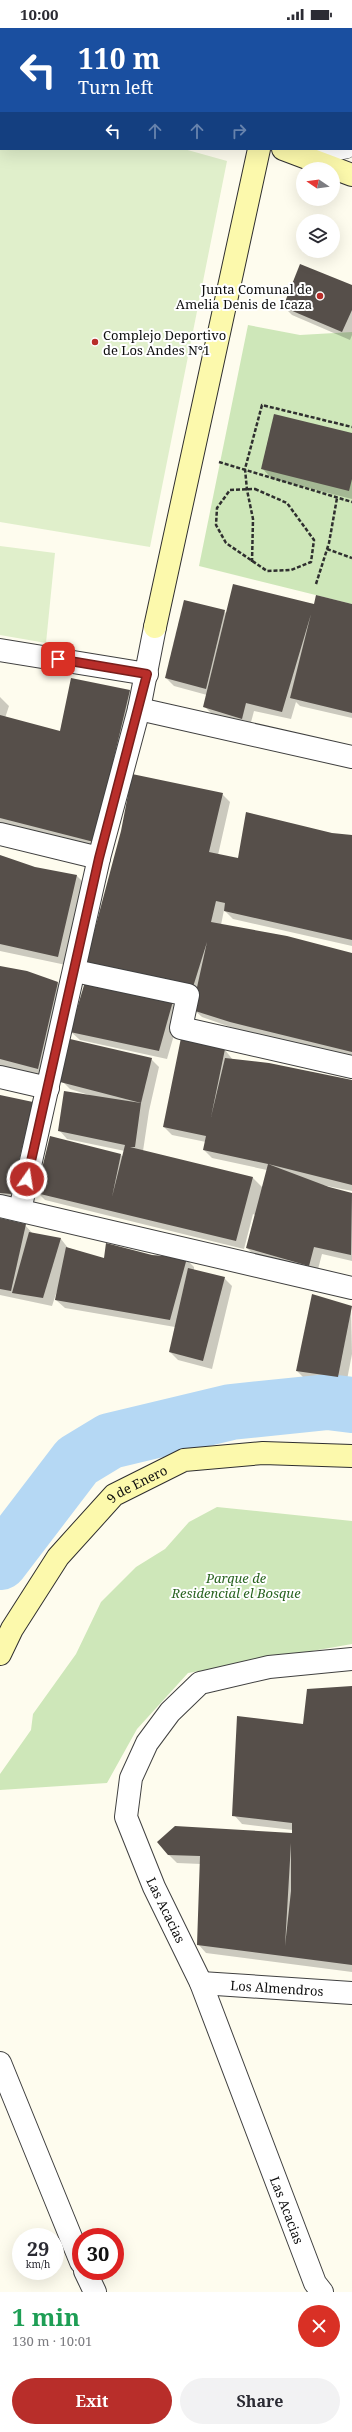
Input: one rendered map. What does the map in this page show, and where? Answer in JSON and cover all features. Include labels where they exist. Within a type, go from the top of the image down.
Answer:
[{"type":"street","points":[[259,150],[155,627],[139,709],[99,858],[48,1088],[10,1208],[352,1288]]},
{"type":"street","points":[[286,150],[352,175]]},
{"type":"street","points":[[0,650],[147,674]]},
{"type":"street","points":[[139,709],[352,757]]},
{"type":"street","points":[[0,834],[99,858]]},
{"type":"street","points":[[75,971],[188,995],[181,1028],[352,1067]]},
{"type":"street","points":[[0,1077],[48,1088]]},
{"type":"street","name":"9 de Enero","points":[[0,1654],[12,1630],[58,1557],[114,1495],[184,1460],[263,1453],[352,1456]]},
{"type":"street","name":"Las Acacias","points":[[322,2292],[315,2283],[201,1982],[154,1887],[126,1817],[131,1778],[147,1743],[170,1712],[200,1682],[269,1667],[352,1659]]},
{"type":"street","name":"Los Almendros","points":[[201,1982],[352,1993]]},
{"type":"street","points":[[0,2062],[72,2240]]},
{"type":"street","points":[[89,2280],[95,2292]]},
{"type":"lane","points":[[304,157],[341,150]]},
{"type":"path","points":[[252,562],[253,519],[247,490],[245,469],[262,405],[352,427]]},
{"type":"path","points":[[212,461],[245,469],[352,502]]},
{"type":"path","points":[[255,489],[287,503],[314,540],[311,562],[290,570],[268,571],[252,562],[226,543],[216,525],[218,508],[230,490],[255,489]]},
{"type":"path","points":[[316,584],[327,550],[337,498]]},
{"type":"path","points":[[327,550],[352,558]]},
{"type":"green space","name":"Complejo Deportivo de Los Andes N°1","points":[[0,150],[188,150],[227,161],[150,547],[0,522]]},
{"type":"green space","points":[[248,325],[300,335],[352,332],[352,604],[199,566]]},
{"type":"green space","points":[[0,546],[55,553],[46,643],[0,635]]},
{"type":"green space","name":"Parque de Residencial el Bosque","points":[[217,1507],[352,1521],[352,1644],[188,1673],[137,1729],[107,1783],[0,1790],[0,1774],[31,1730],[33,1714],[76,1654],[101,1602],[136,1567],[165,1549],[189,1522]]},
{"type":"building","name":"Junta Comunal de Amelia Denis de Icaza","points":[[300,264],[352,285],[352,310],[342,332],[283,307]]},
{"type":"building","points":[[274,414],[352,433],[352,479],[349,491],[261,469]]},
{"type":"building","points":[[233,584],[314,604],[316,595],[352,604],[352,713],[290,698],[311,614],[282,712],[246,703],[242,719],[203,707]]},
{"type":"building","points":[[184,600],[225,610],[206,689],[165,678]]},
{"type":"building","points":[[71,678],[130,690],[94,842],[0,818],[0,715],[60,731]]},
{"type":"building","points":[[132,774],[223,793],[209,852],[238,858],[246,812],[332,833],[352,835],[352,940],[224,911],[225,903],[216,901],[211,922],[287,936],[352,953],[352,1052],[230,1022],[192,1010],[207,942],[193,987],[85,966],[121,831]]},
{"type":"building","points":[[0,855],[35,867],[77,875],[58,957],[0,944]]},
{"type":"building","points":[[0,966],[27,971],[58,982],[38,1069],[0,1059]]},
{"type":"building","points":[[85,982],[173,1001],[159,1051],[70,1032]]},
{"type":"building","points":[[181,1038],[225,1049],[211,1117],[225,1058],[269,1063],[352,1080],[352,1185],[268,1164],[203,1150],[206,1136],[163,1127]]},
{"type":"building","points":[[70,1039],[152,1058],[141,1103],[60,1082]]},
{"type":"building","points":[[64,1091],[141,1103],[135,1147],[130,1147],[253,1177],[236,1241],[36,1193],[50,1136],[121,1154],[112,1197],[125,1145],[58,1131]]},
{"type":"building","points":[[0,1095],[33,1102],[11,1194],[0,1193]]},
{"type":"building","points":[[268,1164],[329,1187],[352,1193],[351,1255],[314,1247],[309,1266],[246,1248]]},
{"type":"building","points":[[0,1218],[26,1224],[11,1291],[0,1289]]},
{"type":"building","points":[[29,1232],[61,1238],[43,1298],[12,1293]]},
{"type":"building","points":[[106,1243],[152,1255],[187,1258],[170,1320],[55,1300],[66,1247],[104,1258]]},
{"type":"building","points":[[188,1268],[225,1277],[203,1361],[169,1352]]},
{"type":"building","points":[[312,1294],[352,1306],[338,1377],[296,1371]]},
{"type":"building","points":[[352,1686],[352,1965],[197,1945],[200,1856],[168,1855],[157,1842],[175,1826],[292,1833],[292,1823],[232,1816],[237,1716],[303,1724],[307,1689]],"holes":[[[291,1843],[291,1891],[285,1946]]]},
{"type":"waterway","points":[[0,1562],[77,1461],[110,1441],[231,1412],[328,1402],[352,1405]]},
{"type":"place","name":"Junta Comunal de Amelia Denis de Icaza","points":[[320,296]]},
{"type":"place","name":"Complejo Deportivo de Los Andes N°1","points":[[95,342]]},
{"type":"route","points":[[27,1179],[75,971],[99,858],[127,756],[147,674],[58,659]]}]
